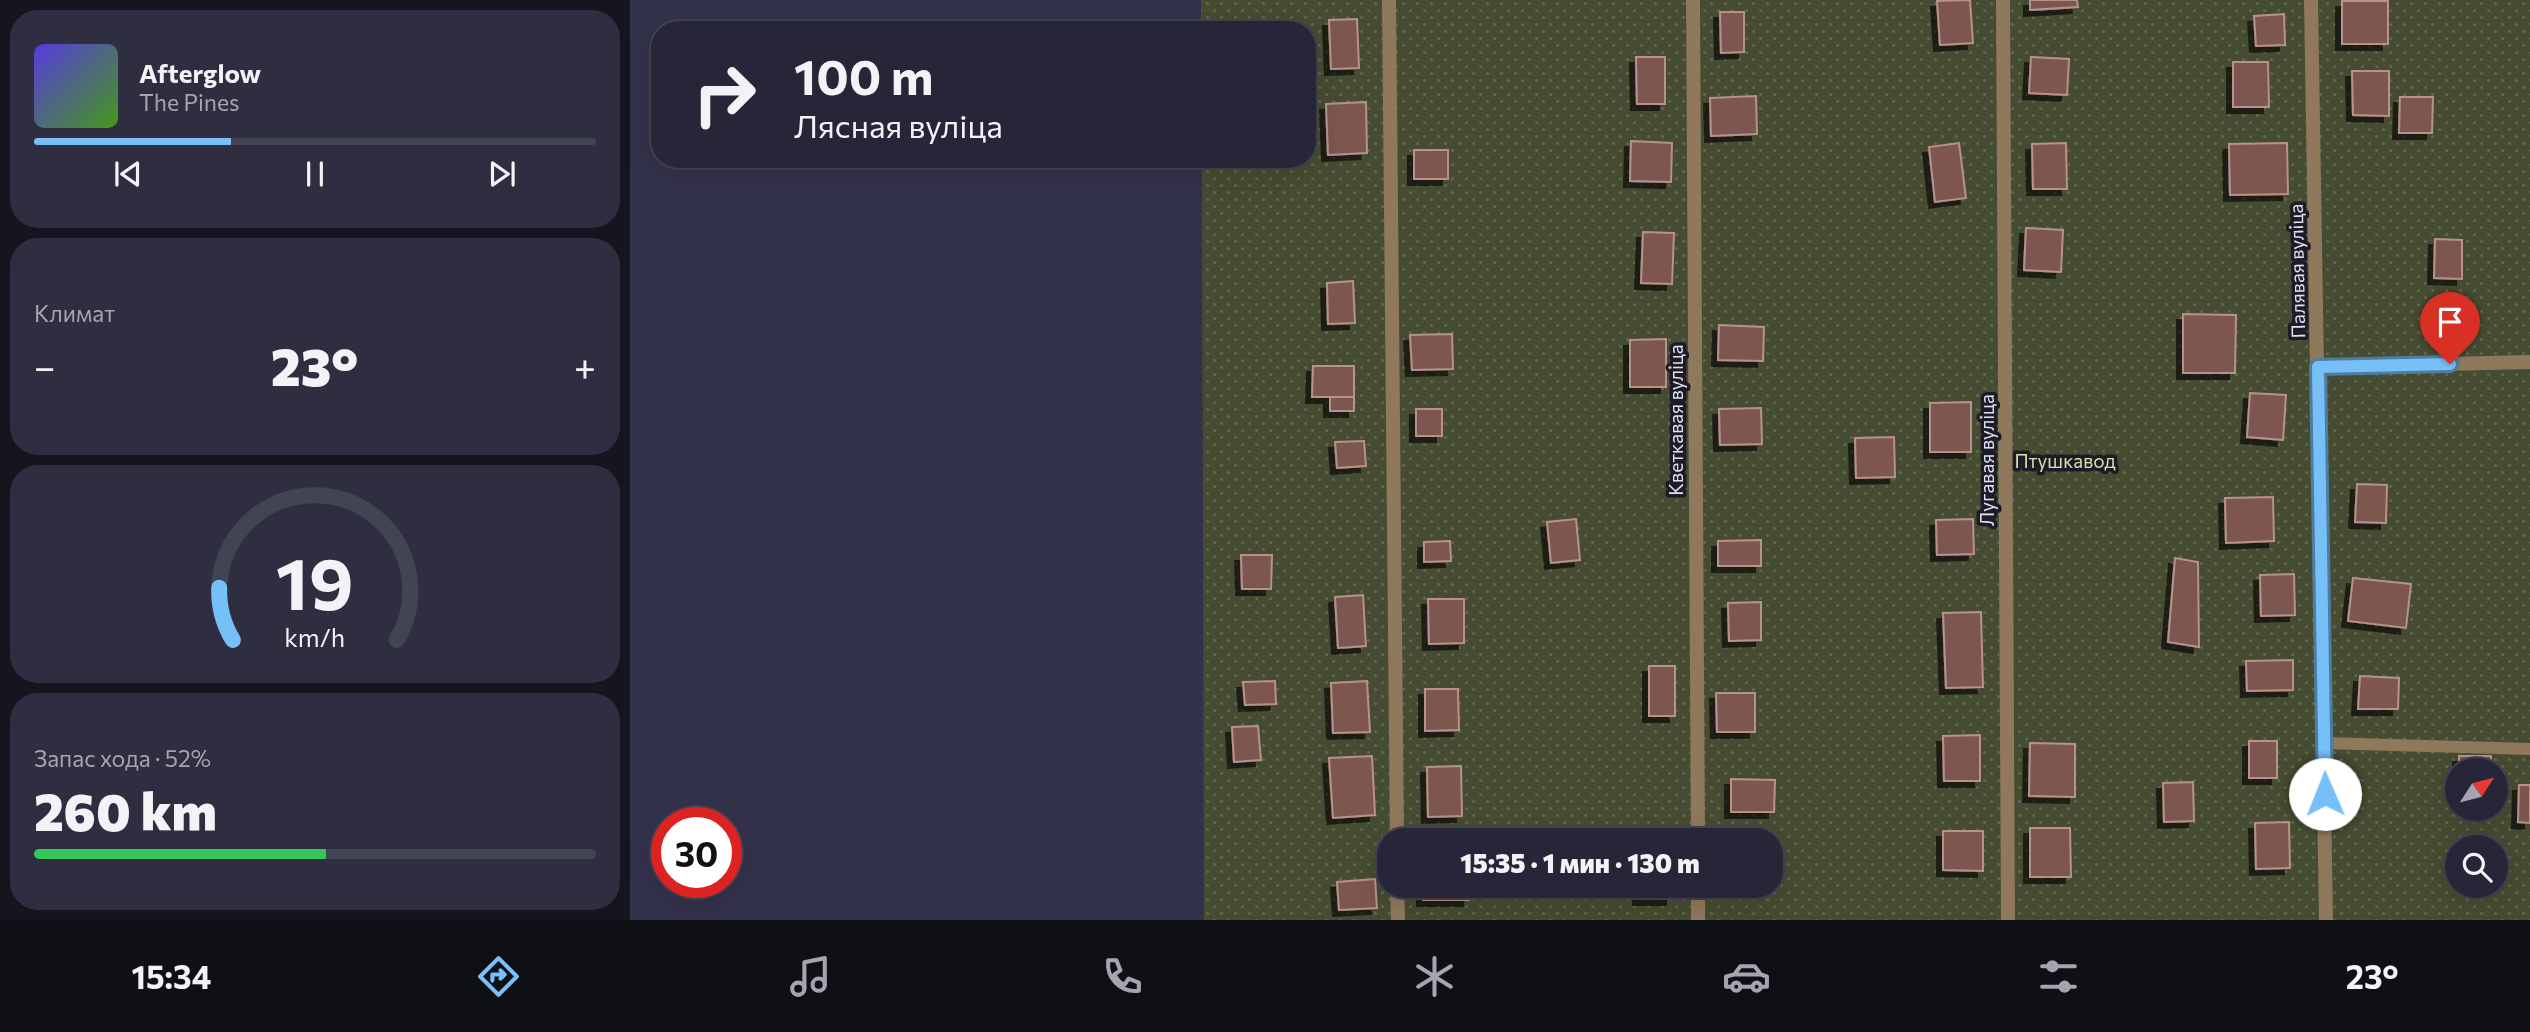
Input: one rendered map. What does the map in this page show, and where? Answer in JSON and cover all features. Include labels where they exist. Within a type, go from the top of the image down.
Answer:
[{"type":"street","points":[[1389,0],[1397,828]]},
{"type":"street","name":"Кветкавая вуліца","points":[[1693,0],[1698,828]]},
{"type":"street","name":"Лугавая вуліца","points":[[2003,0],[2008,920]]},
{"type":"street","name":"Палявая вуліца","points":[[2311,0],[2326,920]]},
{"type":"street","points":[[2318,367],[2530,362]]},
{"type":"street","points":[[1397,898],[1398,920]]},
{"type":"street","points":[[1698,898],[1698,920]]},
{"type":"lane","points":[[2324,743],[2530,749]]},
{"type":"green space","name":"Птушкавод","points":[[1201,0],[2530,0],[2530,920],[1204,920],[1202,168],[1316,168],[1316,21],[1201,21]]},
{"type":"building","points":[[1970,0],[1973,43],[1940,45],[1937,1]]},
{"type":"building","points":[[2030,0],[2077,0],[2078,7],[2030,10]]},
{"type":"building","points":[[2342,1],[2388,1],[2388,44],[2342,44]]},
{"type":"building","points":[[1720,12],[1744,12],[1744,52],[1721,53]]},
{"type":"building","points":[[2284,14],[2285,45],[2256,46],[2254,16]]},
{"type":"building","points":[[1357,19],[1359,68],[1331,69],[1329,20]]},
{"type":"building","points":[[1636,57],[1665,57],[1665,104],[1637,104]]},
{"type":"building","points":[[2031,57],[2069,59],[2067,95],[2029,93]]},
{"type":"building","points":[[2233,62],[2268,62],[2269,107],[2233,107]]},
{"type":"building","points":[[2352,71],[2389,71],[2389,116],[2353,115]]},
{"type":"building","points":[[1756,96],[1757,134],[1711,136],[1710,98]]},
{"type":"building","points":[[2400,97],[2433,97],[2432,133],[2399,133]]},
{"type":"building","points":[[1366,102],[1367,153],[1328,155],[1326,104]]},
{"type":"building","points":[[1631,141],[1672,143],[1671,182],[1630,181]]},
{"type":"building","points":[[1959,143],[1966,198],[1935,202],[1929,147]]},
{"type":"building","points":[[2066,143],[2067,189],[2033,189],[2032,144]]},
{"type":"building","points":[[2287,143],[2288,194],[2230,195],[2229,144]]},
{"type":"building","points":[[1414,150],[1448,150],[1448,179],[1414,179]]},
{"type":"building","points":[[2026,228],[2063,230],[2061,272],[2024,270]]},
{"type":"building","points":[[1643,232],[1674,233],[1672,284],[1641,283]]},
{"type":"building","points":[[2435,239],[2462,240],[2462,279],[2434,278]]},
{"type":"building","points":[[1353,281],[1355,323],[1328,324],[1327,283]]},
{"type":"building","points":[[2183,314],[2236,315],[2235,373],[2183,373]]},
{"type":"building","points":[[1719,325],[1764,327],[1763,361],[1718,360]]},
{"type":"building","points":[[1452,334],[1453,369],[1412,370],[1410,335]]},
{"type":"building","points":[[1666,339],[1666,387],[1630,387],[1630,340]]},
{"type":"building","points":[[1313,366],[1354,366],[1354,397],[1312,397]]},
{"type":"building","points":[[2250,393],[2286,395],[2283,440],[2247,437]]},
{"type":"building","points":[[1330,397],[1354,397],[1354,411],[1330,411]]},
{"type":"building","points":[[1971,402],[1971,452],[1930,452],[1930,403]]},
{"type":"building","points":[[1761,408],[1762,444],[1720,445],[1719,409]]},
{"type":"building","points":[[1416,409],[1442,409],[1442,436],[1416,436]]},
{"type":"building","points":[[1894,437],[1895,477],[1856,478],[1855,438]]},
{"type":"building","points":[[1364,441],[1366,466],[1337,468],[1335,442]]},
{"type":"building","points":[[2357,484],[2387,485],[2386,523],[2355,522]]},
{"type":"building","points":[[2273,497],[2274,541],[2226,543],[2225,498]]},
{"type":"building","points":[[1576,519],[1580,560],[1551,563],[1547,522]]},
{"type":"building","points":[[1973,519],[1974,554],[1937,555],[1936,520]]},
{"type":"building","points":[[1761,540],[1761,566],[1718,566],[1718,541]]},
{"type":"building","points":[[1450,541],[1451,561],[1424,562],[1424,542]]},
{"type":"building","points":[[1241,555],[1272,555],[1271,589],[1242,589]]},
{"type":"building","points":[[2175,558],[2198,562],[2199,647],[2168,642]]},
{"type":"building","points":[[2294,574],[2295,615],[2261,616],[2260,575]]},
{"type":"building","points":[[2353,578],[2411,584],[2406,628],[2348,621]]},
{"type":"building","points":[[1363,595],[1366,646],[1338,648],[1335,597]]},
{"type":"building","points":[[1428,599],[1464,599],[1464,643],[1429,644]]},
{"type":"building","points":[[1761,602],[1761,640],[1729,641],[1728,603]]},
{"type":"building","points":[[1981,612],[1983,687],[1946,688],[1943,613]]},
{"type":"building","points":[[2293,660],[2293,690],[2247,691],[2246,661]]},
{"type":"building","points":[[1649,666],[1675,666],[1675,716],[1649,716]]},
{"type":"building","points":[[2360,676],[2399,678],[2398,709],[2358,709]]},
{"type":"building","points":[[1275,681],[1276,704],[1245,705],[1243,682]]},
{"type":"building","points":[[1367,681],[1370,732],[1333,733],[1331,683]]},
{"type":"building","points":[[1425,689],[1458,689],[1459,730],[1425,731]]},
{"type":"building","points":[[1716,693],[1755,693],[1755,732],[1717,732]]},
{"type":"building","points":[[1258,726],[1261,760],[1234,762],[1232,727]]},
{"type":"building","points":[[1980,735],[1980,781],[1944,781],[1943,736]]},
{"type":"building","points":[[2249,741],[2277,741],[2277,778],[2249,778]]},
{"type":"building","points":[[2030,743],[2075,744],[2075,797],[2029,796]]},
{"type":"building","points":[[1372,756],[1375,815],[1333,818],[1329,758]]},
{"type":"building","points":[[2459,756],[2491,756],[2491,758]]},
{"type":"building","points":[[1461,766],[1462,816],[1428,817],[1427,767]]},
{"type":"building","points":[[1731,779],[1775,780],[1774,812],[1731,812]]},
{"type":"building","points":[[2193,782],[2194,821],[2164,822],[2163,783]]},
{"type":"building","points":[[2519,785],[2530,785],[2530,823],[2518,822]]},
{"type":"building","points":[[2289,822],[2290,868],[2256,869],[2255,823]]},
{"type":"building","points":[[2030,828],[2070,828],[2071,877],[2030,877]]},
{"type":"building","points":[[1943,831],[1983,831],[1983,871],[1943,870]]},
{"type":"building","points":[[1375,879],[1377,908],[1339,910],[1337,882]]},
{"type":"building","points":[[1423,898],[1469,898],[1469,900]]},
{"type":"building","points":[[1639,898],[1672,898],[1672,899]]},
{"type":"route","points":[[2325,794],[2318,367],[2450,364]]}]
